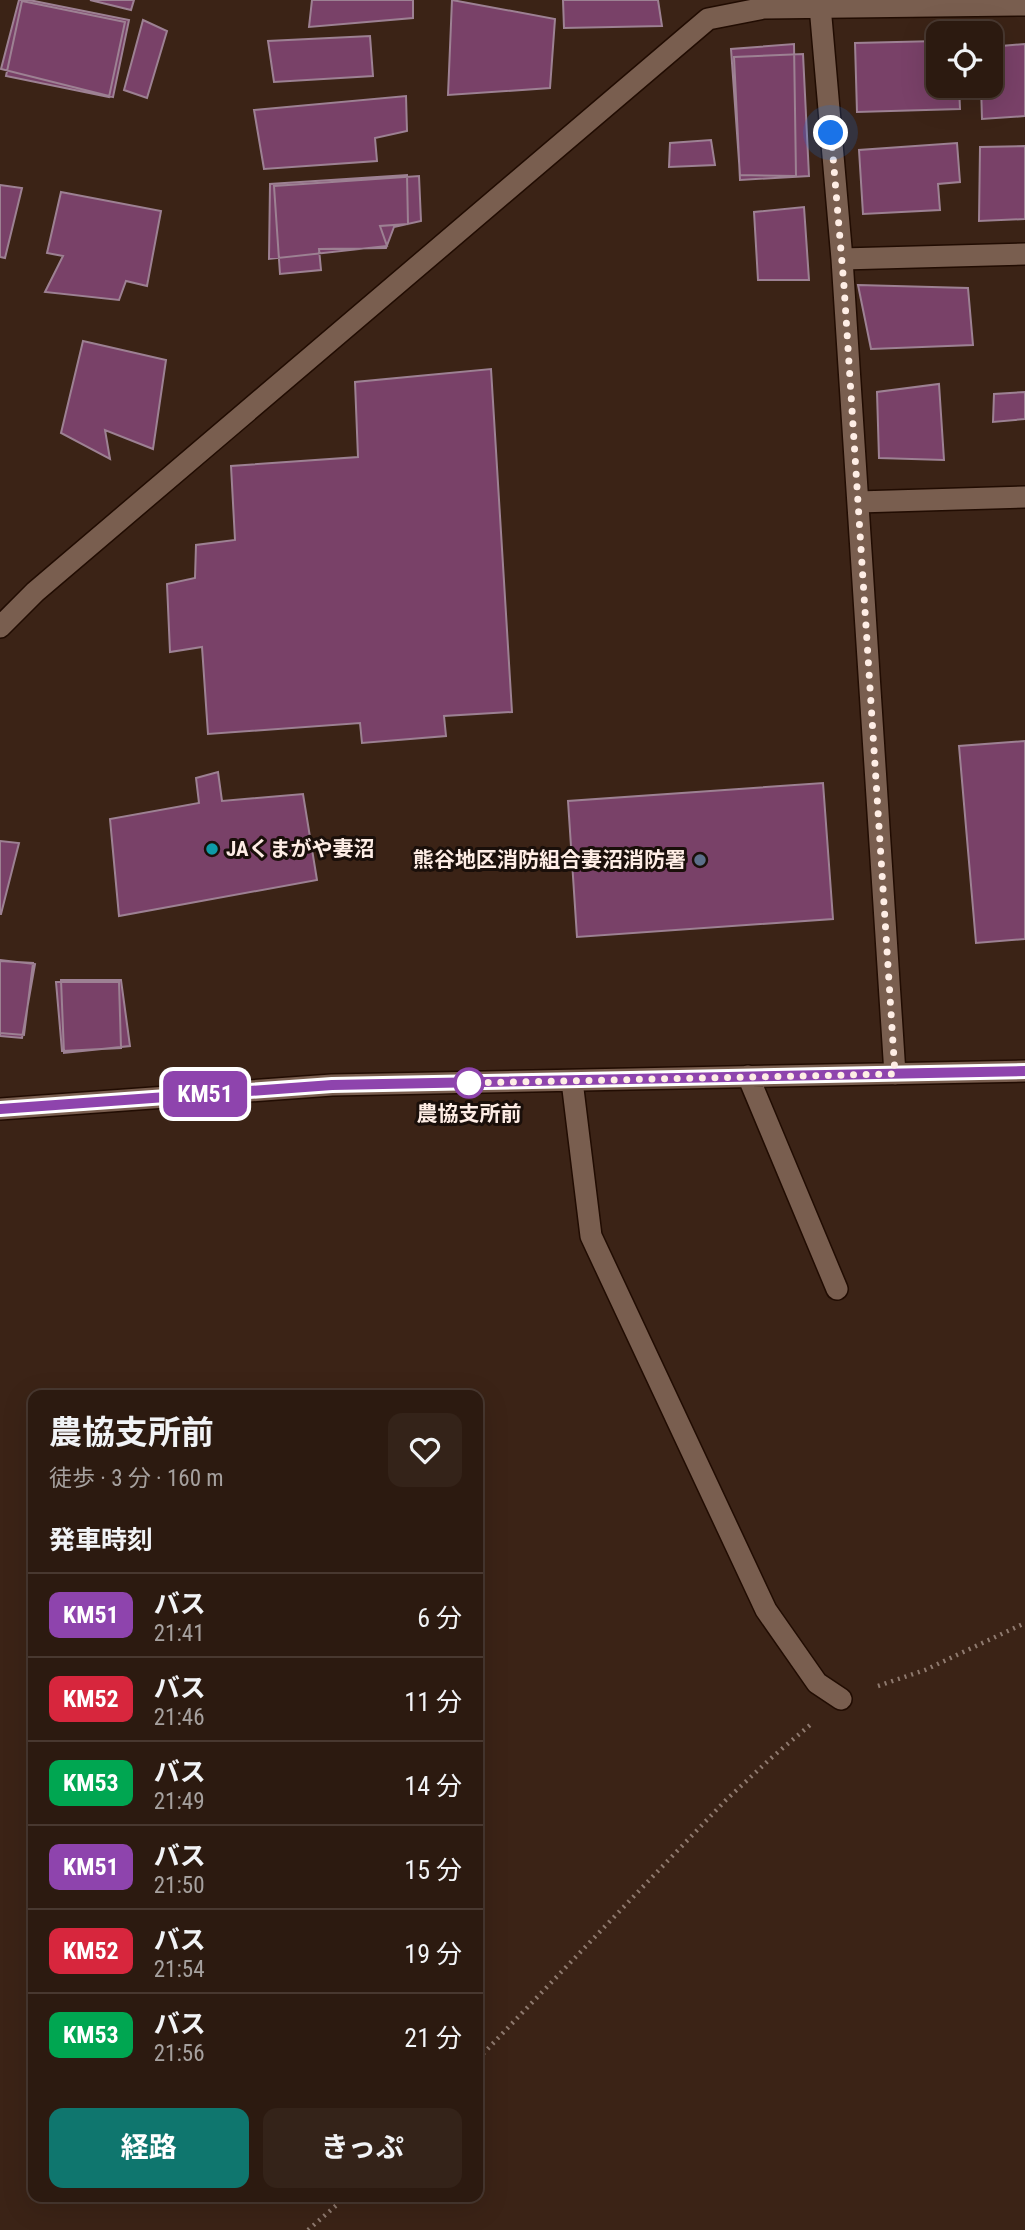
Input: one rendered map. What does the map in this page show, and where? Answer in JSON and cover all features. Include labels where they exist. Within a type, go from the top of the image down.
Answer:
[{"type":"street","points":[[0,627],[35,592],[708,19],[764,8],[1025,5]]},
{"type":"street","points":[[820,6],[842,259],[895,1074]]},
{"type":"street","points":[[842,259],[1025,254]]},
{"type":"street","points":[[858,502],[1025,497]]},
{"type":"street","points":[[0,1109],[332,1085],[1025,1071]]},
{"type":"street","points":[[748,1076],[837,1289]]},
{"type":"street","points":[[572,1081],[590,1236],[766,1610],[817,1683],[841,1699]]},
{"type":"path","points":[[483,2054],[726,1800],[841,1699],[925,1670],[1025,1623]]},
{"type":"path","points":[[308,2230],[340,2202]]},
{"type":"building","points":[[19,0],[129,20],[113,97],[1,69]]},
{"type":"building","points":[[90,0],[134,0],[131,10]]},
{"type":"building","points":[[312,0],[413,0],[413,18],[309,27]]},
{"type":"building","points":[[452,0],[555,19],[550,88],[448,95]]},
{"type":"building","points":[[563,0],[658,0],[662,26],[564,28]]},
{"type":"building","points":[[22,1],[125,22],[109,97],[6,76]]},
{"type":"building","points":[[143,20],[167,31],[147,98],[124,90]]},
{"type":"building","points":[[370,36],[373,76],[274,82],[268,41]]},
{"type":"building","points":[[926,41],[926,98],[960,98],[960,109],[857,112],[855,43]]},
{"type":"building","points":[[794,44],[796,176],[740,175],[731,49]]},
{"type":"building","points":[[1025,44],[1025,116],[982,119],[981,98],[1003,98],[1003,46]]},
{"type":"building","points":[[803,54],[809,176],[740,180],[734,57]]},
{"type":"building","points":[[406,96],[407,131],[375,138],[377,161],[264,169],[254,110]]},
{"type":"building","points":[[711,140],[715,165],[669,167],[670,143]]},
{"type":"building","points":[[957,143],[960,182],[938,184],[940,210],[863,214],[859,150]]},
{"type":"building","points":[[1025,146],[1025,219],[979,221],[980,147]]},
{"type":"building","points":[[407,175],[408,224],[380,226],[387,246],[269,259],[270,184]]},
{"type":"building","points":[[419,176],[421,221],[394,227],[386,248],[319,249],[321,270],[280,274],[274,186]]},
{"type":"building","points":[[0,185],[22,188],[5,258],[0,257]]},
{"type":"building","points":[[61,192],[161,211],[147,286],[126,281],[119,300],[45,292],[63,256],[47,253]]},
{"type":"building","points":[[804,207],[809,280],[758,280],[754,212]]},
{"type":"building","points":[[858,285],[968,288],[973,345],[871,349]]},
{"type":"building","points":[[83,341],[166,360],[153,449],[105,430],[110,459],[61,433]]},
{"type":"building","points":[[491,369],[512,712],[444,716],[446,736],[362,743],[360,723],[208,734],[202,647],[170,652],[167,584],[195,578],[196,545],[235,540],[231,466],[358,457],[355,382]]},
{"type":"building","points":[[939,384],[944,460],[879,458],[877,392]]},
{"type":"building","points":[[1025,392],[1025,419],[993,422],[994,394]]},
{"type":"building","points":[[1025,741],[1025,939],[976,943],[959,746]]},
{"type":"building","name":"JAくまがや妻沼","points":[[218,772],[222,801],[303,794],[317,880],[119,916],[110,819],[199,803],[196,778]]},
{"type":"building","name":"熊谷地区消防組合妻沼消防署","points":[[823,783],[833,919],[577,937],[568,801]]},
{"type":"building","points":[[0,841],[19,843],[1,914],[0,914]]},
{"type":"building","points":[[0,960],[35,964],[22,1038],[0,1036]]},
{"type":"building","points":[[0,961],[33,963],[24,1035],[0,1033]]},
{"type":"building","points":[[61,980],[121,980],[130,1046],[64,1053]]},
{"type":"building","points":[[56,982],[119,982],[121,1048],[62,1051]]},
{"type":"bus line","name":"KM51","points":[[0,1109],[332,1085],[1025,1071]]},
{"type":"place","name":"JAくまがや妻沼","points":[[212,849]]},
{"type":"place","name":"熊谷地区消防組合妻沼消防署","points":[[700,860]]},
{"type":"place","name":"農協支所前","points":[[469,1083]]},
{"type":"route","points":[[469,1083],[466,1083],[895,1074],[844,286],[831,133]]}]
